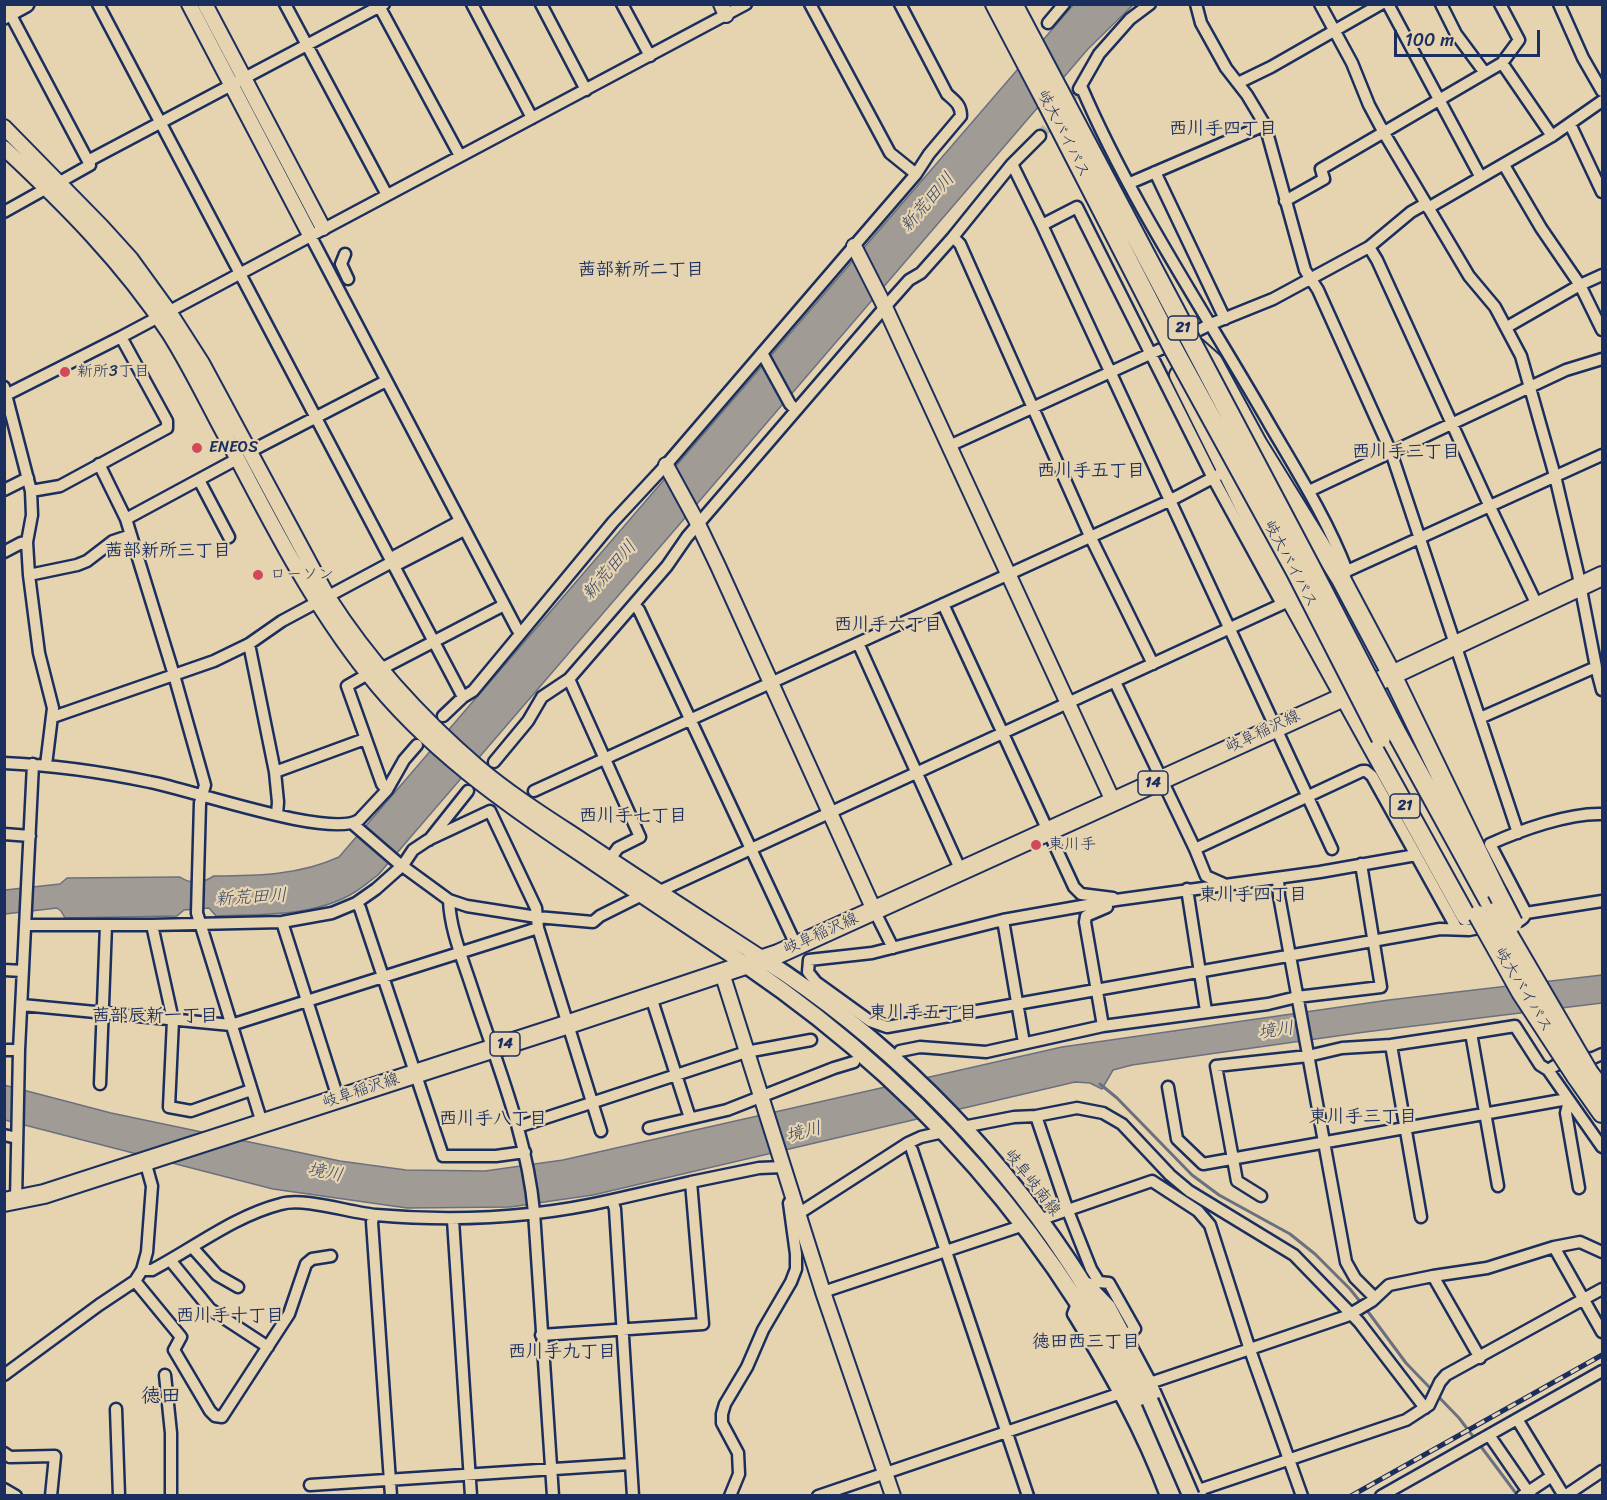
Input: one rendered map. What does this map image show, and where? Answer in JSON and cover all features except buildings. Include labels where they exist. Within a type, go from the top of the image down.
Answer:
[{"type":"main road","points":[[7,11],[26,4]]},
{"type":"main road","name":"岐大バイパス","points":[[995,4],[1047,103],[1182,346]]},
{"type":"main road","name":"岐大バイパス","points":[[1013,4],[1296,572],[1388,734],[1474,918],[1530,990],[1583,1074],[1602,1113]]},
{"type":"main road","name":"21","points":[[1182,346],[1213,362],[1257,442],[1344,575],[1537,970],[1530,990],[1504,979],[1474,918],[1345,695],[1286,602],[1180,377],[1182,346]]},
{"type":"main road","name":"岐阜稲沢線","points":[[10,1202],[44,1194],[754,962],[961,871],[1392,675],[1602,576]]},
{"type":"main road","name":"岐阜岐南線","points":[[754,962],[787,975],[842,1017],[907,1072],[962,1125],[1039,1220],[1077,1274],[1121,1347],[1177,1496]]},
{"type":"main road","name":"岐阜岐南線","points":[[754,962],[895,1083],[988,1180],[1024,1225],[1078,1301],[1144,1404],[1197,1494]]},
{"type":"main road","name":"岐大バイパス","points":[[1583,1074],[1602,1090]]},
{"type":"street","points":[[98,4],[463,697]]},
{"type":"street","points":[[189,4],[323,228]]},
{"type":"street","points":[[205,4],[238,83],[310,234],[504,605],[521,632]]},
{"type":"street","points":[[285,4],[387,195]]},
{"type":"street","points":[[472,4],[532,118]]},
{"type":"street","points":[[541,4],[586,90]]},
{"type":"street","points":[[622,4],[650,56]]},
{"type":"street","points":[[46,765],[53,708],[39,653],[29,574],[27,542],[32,515],[31,491],[5,393],[121,337],[310,234],[650,56],[724,10],[746,4]]},
{"type":"street","points":[[810,4],[890,153],[916,174]]},
{"type":"street","points":[[443,716],[473,691],[612,522],[668,469],[765,357],[856,250],[961,116],[961,109],[947,94],[900,4]]},
{"type":"street","points":[[1048,23],[1064,4]]},
{"type":"street","points":[[1150,4],[1130,19],[1099,54],[1080,87],[1178,272],[1210,324],[1276,446],[1308,491],[1344,575],[1602,455]]},
{"type":"street","points":[[1196,4],[1201,23],[1226,68],[1247,95],[1265,125],[1305,270],[1318,290],[1391,453],[1518,833]]},
{"type":"street","points":[[1320,4],[1352,63],[1369,105],[1384,133],[1469,276],[1495,307],[1521,356],[1555,477],[1578,574],[1596,666],[1602,684]]},
{"type":"street","points":[[1238,83],[1271,67],[1381,4]]},
{"type":"street","points":[[1388,4],[1480,176]]},
{"type":"street","points":[[1441,4],[1456,34],[1485,73]]},
{"type":"street","points":[[1285,201],[1324,179],[1321,169],[1502,63],[1519,40],[1500,4]]},
{"type":"street","points":[[1559,4],[1570,32],[1602,92]]},
{"type":"street","points":[[88,161],[238,83],[380,5],[460,156]]},
{"type":"street","points":[[4,212],[90,165],[7,11]]},
{"type":"street","points":[[1502,63],[1552,136]]},
{"type":"street","points":[[949,446],[1151,354],[1210,324],[1273,299],[1310,280],[1369,247],[1411,212],[1504,165],[1552,136],[1602,101]]},
{"type":"street","points":[[1570,124],[1602,192]]},
{"type":"street","points":[[1130,183],[1265,125]]},
{"type":"street","points":[[4,128],[52,186]]},
{"type":"street","points":[[494,762],[528,721],[542,697],[568,679],[668,566],[697,522],[793,407],[884,305],[909,280],[921,273],[1012,164],[1040,136]]},
{"type":"street","points":[[4,148],[102,227],[130,259],[163,313],[202,363],[243,456],[322,600],[342,618],[374,671],[413,707],[435,737],[473,779],[642,895],[754,962]]},
{"type":"street","points":[[1012,164],[1332,849]]},
{"type":"street","points":[[1504,165],[1540,228],[1580,285],[1602,330]]},
{"type":"street","points":[[1155,172],[1225,319]]},
{"type":"street","points":[[660,891],[1286,602],[1151,354],[1077,207],[1042,225]]},
{"type":"street","points":[[953,237],[960,244],[1090,536],[1153,664]]},
{"type":"street","points":[[1369,247],[1538,607]]},
{"type":"street","points":[[856,250],[884,305],[1113,801]]},
{"type":"street","points":[[345,254],[341,264],[348,279]]},
{"type":"street","points":[[1507,327],[1602,275]]},
{"type":"street","points":[[31,491],[60,486],[167,428],[167,421],[121,337]]},
{"type":"street","points":[[765,357],[793,407]]},
{"type":"street","points":[[1308,491],[1566,370],[1602,359]]},
{"type":"street","points":[[126,519],[386,381]]},
{"type":"street","points":[[99,464],[131,534],[205,785],[200,803],[198,919],[251,1090],[255,1125]]},
{"type":"street","points":[[668,469],[697,522],[874,910],[894,948]]},
{"type":"street","points":[[534,791],[1169,501],[1218,476]]},
{"type":"street","points":[[4,490],[28,478]]},
{"type":"street","points":[[199,480],[230,537]]},
{"type":"street","points":[[53,717],[214,661],[249,644],[282,621],[392,562],[399,563],[462,525]]},
{"type":"street","points":[[29,574],[77,565],[87,561],[113,541],[131,534]]},
{"type":"street","points":[[4,552],[27,542]]},
{"type":"street","points":[[944,604],[1074,887],[1081,894],[1111,897],[1116,900]]},
{"type":"street","points":[[387,790],[382,784],[347,687],[504,605]]},
{"type":"street","points":[[634,605],[639,610],[691,718],[796,945]]},
{"type":"street","points":[[858,643],[961,871]]},
{"type":"street","points":[[249,644],[275,772],[277,814]]},
{"type":"street","points":[[1480,718],[1596,666]]},
{"type":"street","points":[[568,679],[640,837],[618,848],[610,859]]},
{"type":"street","points":[[1115,682],[1206,876],[1224,884]]},
{"type":"street","points":[[275,772],[365,739]]},
{"type":"street","points":[[356,826],[387,790],[404,760],[417,745]]},
{"type":"street","points":[[4,763],[46,765],[153,782],[202,797],[312,822],[356,826],[449,900],[538,923],[593,922],[600,916],[642,895]]},
{"type":"street","points":[[10,1202],[17,1136],[33,764]]},
{"type":"street","points":[[1195,849],[1366,771],[1372,776],[1416,855],[1474,918]]},
{"type":"street","points":[[428,840],[473,779]]},
{"type":"street","points":[[473,779],[536,810],[660,891],[754,962]]},
{"type":"street","points":[[26,922],[106,925],[152,925],[198,919],[282,922],[332,913],[356,903],[376,889],[400,863],[428,840],[490,812],[536,908],[538,923],[569,1024],[570,1035],[601,1131]]},
{"type":"street","points":[[1526,913],[1490,844],[1518,833],[1589,814],[1602,814]]},
{"type":"street","points":[[4,834],[30,836]]},
{"type":"street","points":[[1416,855],[1278,878],[1116,900],[1003,920],[894,948],[809,960],[808,972],[816,982],[870,1021],[887,1027],[1373,942],[1440,929],[1474,918]]},
{"type":"street","points":[[900,1051],[920,1047],[986,1052],[1103,1026],[1380,987],[1360,864]]},
{"type":"street","points":[[1278,878],[1279,896],[1346,1262],[1355,1278],[1373,1299]]},
{"type":"street","points":[[1187,890],[1206,1011]]},
{"type":"street","points":[[449,900],[449,912],[461,952],[526,1153],[534,1213],[553,1496]]},
{"type":"street","points":[[1103,1026],[1085,922],[1086,916],[1113,905],[1116,900]]},
{"type":"street","points":[[1526,913],[1602,901]]},
{"type":"street","points":[[356,903],[360,908],[443,1156],[496,1156],[526,1153]]},
{"type":"street","points":[[1474,918],[1469,930],[1520,921],[1526,913]]},
{"type":"street","points":[[1003,920],[1024,1043]]},
{"type":"street","points":[[282,922],[338,1098]]},
{"type":"street","points":[[22,1005],[231,1026],[461,952],[538,923]]},
{"type":"street","points":[[100,1084],[106,925]]},
{"type":"street","points":[[152,925],[173,1020],[169,1107],[191,1111],[251,1090]]},
{"type":"street","points":[[4,970],[23,971]]},
{"type":"street","points":[[722,973],[823,1292],[893,1496]]},
{"type":"street","points":[[651,997],[690,1118]]},
{"type":"street","points":[[1261,1196],[1237,1181],[1216,1066],[1342,1048],[1391,1045],[1515,1026],[1540,1065],[1548,1070],[1602,1147]]},
{"type":"street","points":[[1471,1033],[1497,1186]]},
{"type":"street","points":[[518,1127],[746,1052],[811,1040]]},
{"type":"street","points":[[1391,1045],[1421,1217]]},
{"type":"street","points":[[4,1050],[19,1050]]},
{"type":"street","points":[[1548,1070],[1558,1064],[1593,1058],[1602,1054]]},
{"type":"street","points":[[649,1128],[762,1101],[834,1068],[854,1062]]},
{"type":"street","points":[[1168,1087],[1177,1138],[1203,1164],[1562,1100],[1569,1101]]},
{"type":"street","points":[[1569,1101],[1566,1113],[1579,1188]]},
{"type":"street","points":[[962,1125],[1036,1116],[1077,1108],[1103,1113],[1122,1124],[1170,1175],[1189,1191],[1294,1255],[1354,1313],[1427,1407]]},
{"type":"street","points":[[1036,1116],[1091,1269],[1099,1282],[1109,1283],[1135,1329],[1126,1335]]},
{"type":"street","points":[[798,1215],[908,1143],[940,1129]]},
{"type":"street","points":[[4,1135],[17,1136]]},
{"type":"street","points":[[912,1150],[1028,1496]]},
{"type":"street","points":[[4,1375],[135,1281],[142,1270],[147,1252],[152,1186],[146,1161]]},
{"type":"street","points":[[142,1270],[152,1270],[233,1223],[284,1203],[298,1203],[374,1215],[453,1220],[534,1213],[612,1200],[782,1163]]},
{"type":"street","points":[[1039,1220],[1152,1181],[1198,1211],[1210,1225],[1250,1350],[1302,1496]]},
{"type":"street","points":[[542,1335],[703,1324],[691,1182]]},
{"type":"street","points":[[730,1496],[739,1474],[738,1453],[722,1423],[722,1414],[725,1404],[747,1367],[763,1330],[796,1269],[789,1203],[793,1198]]},
{"type":"street","points":[[612,1200],[615,1209],[633,1496]]},
{"type":"street","points":[[374,1215],[372,1222],[392,1496]]},
{"type":"street","points":[[453,1220],[471,1496]]},
{"type":"street","points":[[823,1292],[1024,1225]]},
{"type":"street","points":[[1149,1383],[1354,1313],[1389,1285],[1487,1268],[1554,1247],[1580,1242],[1602,1252]]},
{"type":"street","points":[[192,1247],[217,1275],[238,1287]]},
{"type":"street","points":[[1554,1247],[1602,1332]]},
{"type":"street","points":[[135,1281],[181,1337],[174,1350],[210,1411],[215,1416],[222,1417],[289,1314],[306,1264],[312,1259],[331,1256]]},
{"type":"street","points":[[170,1260],[210,1309],[268,1347]]},
{"type":"street","points":[[1077,1274],[1110,1306],[1126,1335],[1197,1494]]},
{"type":"street","points":[[1433,1276],[1480,1358]]},
{"type":"street","points":[[1184,1496],[1197,1494],[1406,1420],[1427,1407],[1446,1375],[1602,1289]]},
{"type":"street","points":[[1078,1301],[1073,1314],[1122,1392],[1166,1496]]},
{"type":"street","points":[[1381,1496],[1602,1371]]},
{"type":"street","points":[[165,1375],[171,1433],[171,1496]]},
{"type":"street","points":[[818,1496],[1122,1392]]},
{"type":"street","points":[[116,1409],[118,1496]]},
{"type":"street","points":[[1517,1419],[1565,1496],[1602,1471]]},
{"type":"street","points":[[1487,1436],[1526,1494],[1552,1476]]},
{"type":"street","points":[[4,1454],[10,1457],[55,1456],[51,1496]]},
{"type":"street","points":[[310,1485],[631,1464]]},
{"type":"street","points":[[4,1489],[16,1496]]},
{"type":"water","name":"新荒田川","points":[[1074,4],[1133,5],[1088,49],[378,875],[358,890],[339,900],[323,906],[287,913],[216,916],[209,908],[184,910],[177,916],[65,918],[57,908],[5,914],[5,890],[60,884],[67,878],[180,877],[197,882],[214,876],[262,875],[294,871],[339,857]]},
{"type":"water","name":"境川","points":[[1602,975],[1602,1003],[1365,1032],[1132,1065],[1113,1070],[1102,1089],[1090,1083],[1075,1082],[593,1195],[510,1207],[407,1208],[273,1189],[5,1120],[4,1085],[111,1113],[340,1161],[406,1170],[485,1171],[563,1160],[1062,1047],[1389,1000]]},
{"type":"waterway","points":[[1100,1084],[1117,1098],[1192,1175],[1219,1195],[1290,1234],[1315,1254],[1362,1304]]},
{"type":"waterway","points":[[1366,1309],[1406,1363],[1459,1418],[1475,1439]]},
{"type":"waterway","points":[[1479,1444],[1518,1496]]},
{"type":"tunnel","points":[[1040,136],[1079,89]]},
{"type":"railway","points":[[1351,1496],[1602,1355]]},
{"type":"place","name":"新所3丁目","points":[[65,372]]},
{"type":"place","name":"ENEOS","points":[[197,448]]},
{"type":"place","name":"ローソン","points":[[258,575]]},
{"type":"place","name":"東川手","points":[[1036,845]]},
{"type":"district","name":"西川手四丁目","points":[[1223,129]]},
{"type":"district","name":"茜部新所二丁目","points":[[641,270]]},
{"type":"district","name":"西川手三丁目","points":[[1406,452]]},
{"type":"district","name":"西川手五丁目","points":[[1091,471]]},
{"type":"district","name":"茜部新所三丁目","points":[[168,551]]},
{"type":"district","name":"西川手六丁目","points":[[888,625]]},
{"type":"district","name":"西川手七丁目","points":[[633,816]]},
{"type":"district","name":"東川手四丁目","points":[[1253,895]]},
{"type":"district","name":"東川手五丁目","points":[[923,1013]]},
{"type":"district","name":"茜部辰新一丁目","points":[[155,1016]]},
{"type":"district","name":"東川手三丁目","points":[[1363,1117]]},
{"type":"district","name":"西川手八丁目","points":[[493,1119]]},
{"type":"district","name":"西川手十丁目","points":[[230,1316]]},
{"type":"district","name":"徳田西三丁目","points":[[1086,1342]]},
{"type":"district","name":"西川手九丁目","points":[[562,1352]]},
{"type":"district","name":"徳田","points":[[161,1397]]}]
